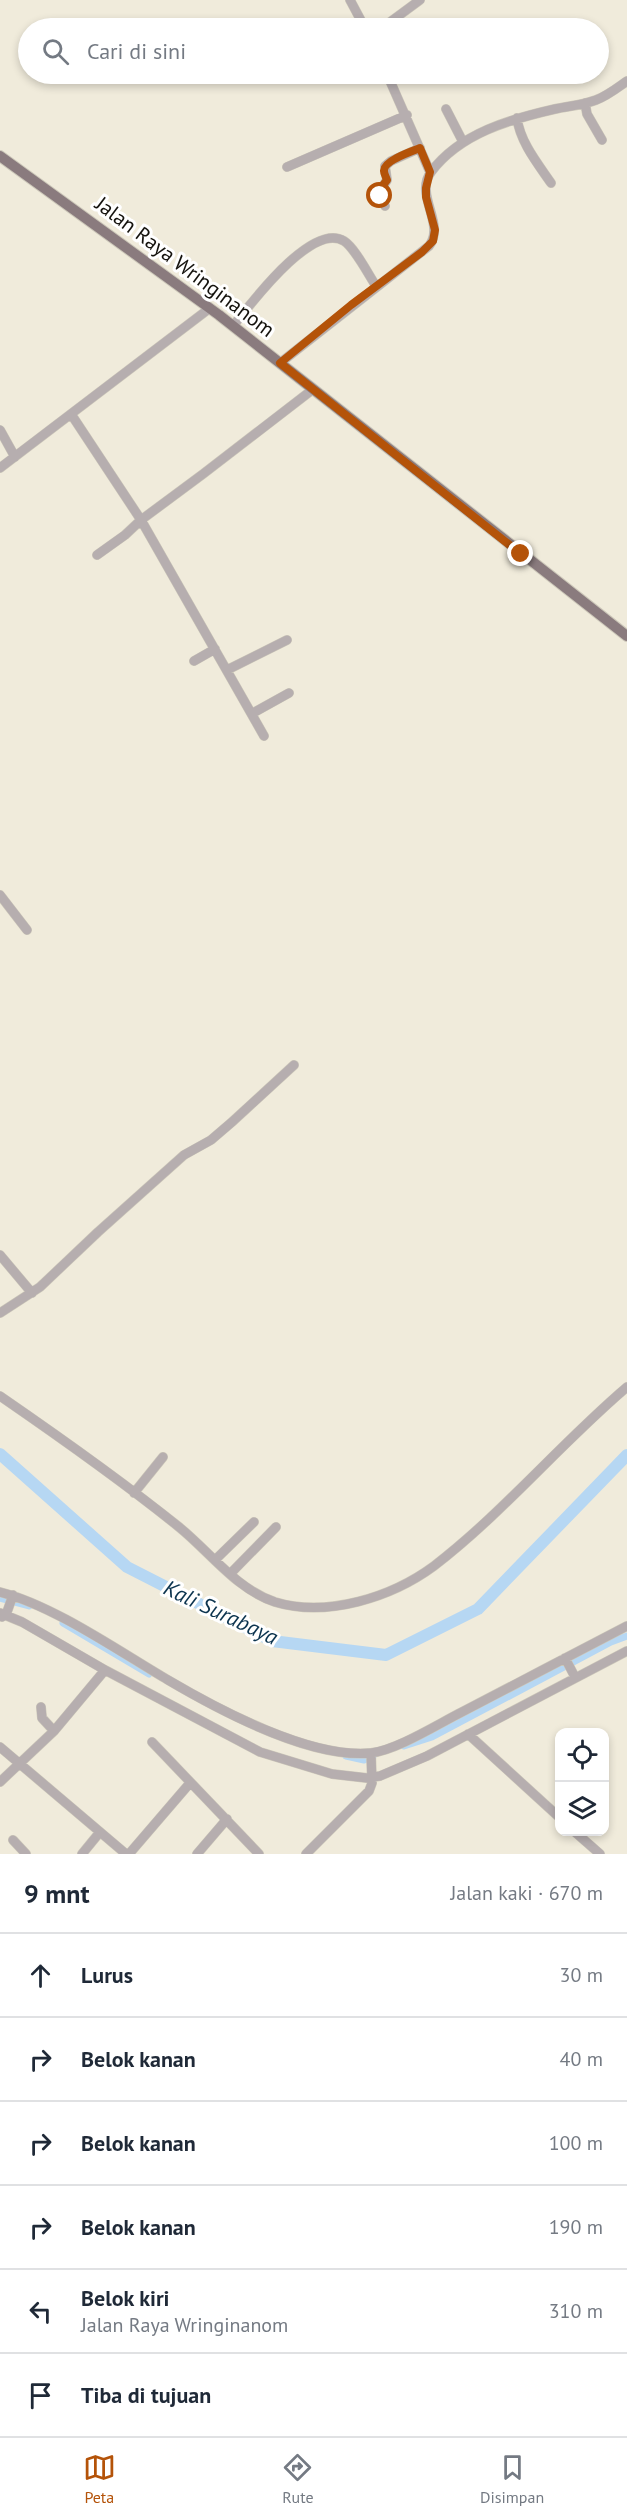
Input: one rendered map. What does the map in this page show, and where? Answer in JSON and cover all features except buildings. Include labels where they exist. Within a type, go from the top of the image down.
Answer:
[{"type":"main road","name":"Jalan Raya Wringinanom","points":[[2,160],[210,308],[627,636]]},
{"type":"street","points":[[350,0],[360,18]]},
{"type":"street","points":[[396,18],[420,0]]},
{"type":"street","points":[[280,363],[433,241],[435,230],[426,197],[430,172],[462,142],[517,118],[585,103],[608,94],[627,81]]},
{"type":"street","points":[[392,84],[430,172]]},
{"type":"street","points":[[585,103],[587,114],[602,140]]},
{"type":"street","points":[[446,110],[462,142]]},
{"type":"street","points":[[287,167],[407,115]]},
{"type":"street","points":[[517,118],[520,132],[530,152],[551,183]]},
{"type":"street","points":[[385,206],[380,191],[387,180],[385,166],[420,148]]},
{"type":"street","points":[[233,326],[276,272],[312,245],[328,239],[342,239],[349,244],[376,286]]},
{"type":"street","points":[[0,468],[210,308]]},
{"type":"street","points":[[97,555],[312,390]]},
{"type":"street","points":[[71,414],[141,520],[253,713],[264,736]]},
{"type":"street","points":[[0,430],[15,457]]},
{"type":"street","points":[[227,670],[287,640]]},
{"type":"street","points":[[194,661],[215,649]]},
{"type":"street","points":[[253,713],[289,693]]},
{"type":"street","points":[[0,895],[27,930]]},
{"type":"street","points":[[0,1313],[32,1293],[184,1155],[211,1140],[294,1065]]},
{"type":"street","points":[[0,1255],[32,1293]]},
{"type":"street","points":[[0,1396],[181,1529],[230,1574],[267,1598],[303,1607],[334,1606],[394,1589],[432,1567],[469,1537],[627,1388]]},
{"type":"street","points":[[134,1493],[164,1457]]},
{"type":"street","points":[[215,1560],[254,1522]]},
{"type":"street","points":[[230,1574],[276,1527]]},
{"type":"street","points":[[0,1592],[58,1616],[182,1689],[236,1716],[302,1742],[346,1752],[371,1754],[417,1736],[627,1626]]},
{"type":"street","points":[[13,1596],[3,1614],[260,1752],[333,1773],[372,1774],[427,1756],[575,1676],[627,1651]]},
{"type":"street","points":[[566,1659],[575,1676]]},
{"type":"street","points":[[0,1782],[54,1731],[105,1670]]},
{"type":"street","points":[[173,1705],[182,1689]]},
{"type":"street","points":[[41,1707],[42,1718],[54,1731]]},
{"type":"street","points":[[468,1734],[555,1813]]},
{"type":"street","points":[[152,1742],[259,1854]]},
{"type":"street","points":[[0,1748],[128,1854],[190,1783]]},
{"type":"street","points":[[306,1854],[372,1787],[371,1754]]},
{"type":"street","points":[[197,1854],[227,1819]]},
{"type":"street","points":[[82,1854],[100,1832]]},
{"type":"street","points":[[580,1836],[600,1854]]},
{"type":"street","points":[[14,1840],[26,1854]]},
{"type":"waterway","name":"Kali Surabaya","points":[[0,1454],[127,1567],[272,1641],[386,1655],[478,1609],[627,1455]]},
{"type":"waterway","points":[[0,1598],[29,1606]]},
{"type":"waterway","points":[[63,1623],[149,1674]]},
{"type":"waterway","points":[[404,1746],[432,1737],[611,1642],[627,1636]]},
{"type":"waterway","points":[[346,1756],[364,1760],[373,1756]]},
{"type":"route","points":[[380,196],[380,189],[387,180],[385,166],[420,148],[430,172],[426,197],[435,230],[433,241],[280,363],[521,554]]}]
